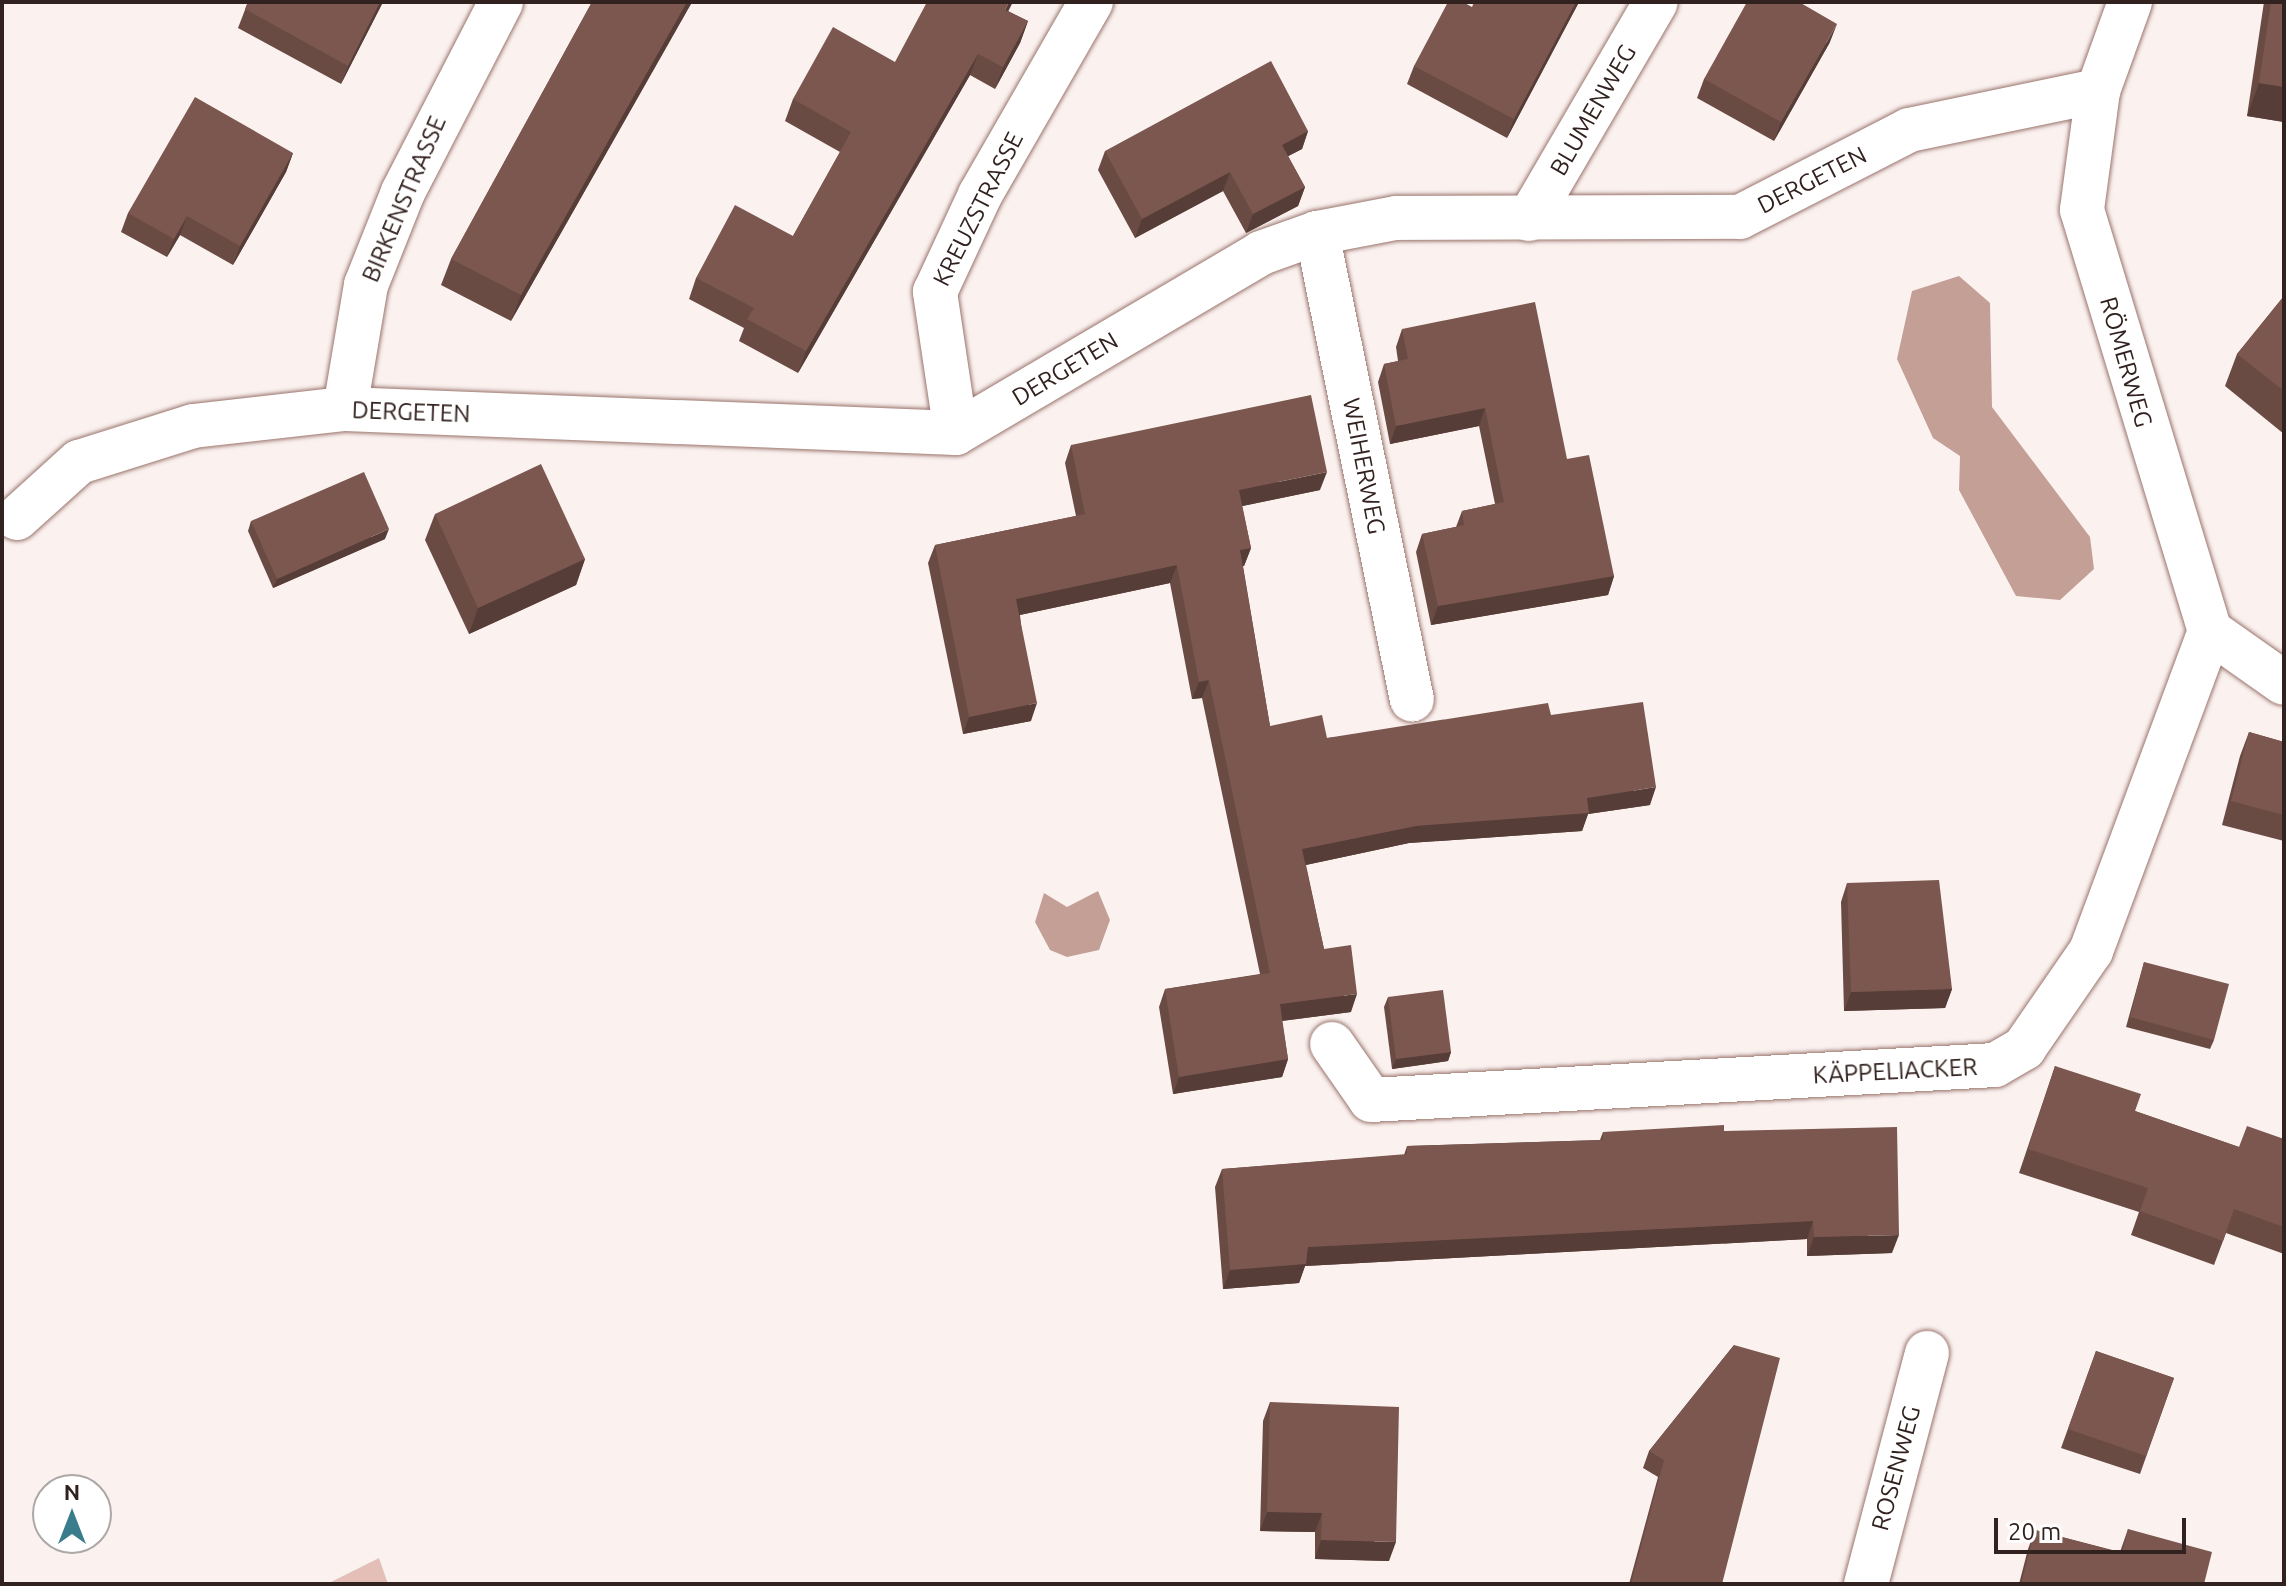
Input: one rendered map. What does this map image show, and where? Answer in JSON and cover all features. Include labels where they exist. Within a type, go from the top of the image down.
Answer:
[{"type":"street","name":"BIRKENSTRASSE","points":[[345,409],[366,285],[409,179],[501,2]]},
{"type":"street","name":"KREUZSTRASSE","points":[[956,433],[935,292],[980,195],[1091,2]]},
{"type":"street","name":"BLUMENWEG","points":[[1529,219],[1656,2]]},
{"type":"street","name":"RÖMERWEG","points":[[2130,2],[2098,91],[2082,210],[2210,631]]},
{"type":"street","name":"DERGETEN","points":[[17,518],[79,462],[193,426],[345,409],[956,433],[1261,253],[1317,233],[1396,218],[1740,217],[1909,130],[2098,91]]},
{"type":"street","name":"WEIHERWEG","points":[[1317,233],[1412,699]]},
{"type":"street","points":[[2210,631],[2284,683]]},
{"type":"street","name":"KÄPPELIACKER","points":[[1332,1044],[1371,1100],[1995,1065],[2024,1048],[2091,951],[2210,631]]},
{"type":"street","name":"ROSENWEG","points":[[1866,1584],[1927,1353]]},
{"type":"shaded area","points":[[1959,276],[1990,303],[1992,407],[2090,537],[2094,569],[2060,600],[2016,596],[1959,490],[1960,456],[1933,438],[1897,359],[1912,291]]},
{"type":"shaded area","points":[[1098,891],[1110,920],[1099,950],[1067,957],[1050,950],[1035,922],[1044,893],[1067,907]]},
{"type":"shaded area","points":[[379,1558],[388,1584],[327,1584]]},
{"type":"building","points":[[248,2],[380,2],[348,66],[245,9]]},
{"type":"building","points":[[592,2],[687,2],[521,295],[451,259]]},
{"type":"building","points":[[927,2],[1009,2],[1005,10],[1028,21],[1003,67],[978,54],[806,351],[747,319],[754,308],[696,278],[735,205],[793,236],[851,132],[793,99],[833,27],[895,62]]},
{"type":"building","points":[[1448,2],[1463,2],[1472,7],[1474,2],[1576,2],[1514,119],[1414,66]]},
{"type":"building","points":[[1747,2],[1799,2],[1837,24],[1781,122],[1704,79]]},
{"type":"building","points":[[2271,2],[2284,2],[2284,87],[2259,83]]},
{"type":"building","points":[[1271,61],[1308,131],[1282,145],[1305,187],[1253,214],[1230,172],[1142,219],[1105,151]]},
{"type":"building","points":[[195,97],[293,153],[240,246],[187,216],[174,239],[128,213]]},
{"type":"building","points":[[2284,296],[2284,391],[2237,354]]},
{"type":"building","points":[[1535,302],[1567,459],[1589,455],[1614,576],[1438,606],[1422,534],[1464,525],[1462,511],[1504,502],[1485,408],[1396,426],[1384,364],[1408,359],[1402,329]]},
{"type":"building","points":[[1311,395],[1327,472],[1239,490],[1251,548],[1240,550],[1270,726],[1322,715],[1327,738],[1548,703],[1551,715],[1643,702],[1656,787],[1587,798],[1589,813],[1416,826],[1302,849],[1324,949],[1351,945],[1357,994],[1280,1004],[1288,1059],[1179,1077],[1165,989],[1270,973],[1209,680],[1199,682],[1177,565],[1016,599],[1037,703],[969,717],[935,545],[1085,514],[1071,445]]},
{"type":"building","points":[[541,464],[585,559],[478,608],[435,514]]},
{"type":"building","points":[[364,472],[389,529],[277,579],[251,521]]},
{"type":"building","points":[[2249,732],[2284,742],[2284,815],[2231,801]]},
{"type":"building","points":[[1939,880],[1952,989],[1851,992],[1847,883]]},
{"type":"building","points":[[2144,962],[2229,984],[2214,1040],[2130,1017]]},
{"type":"building","points":[[1443,990],[1451,1052],[1396,1059],[1388,997]]},
{"type":"building","points":[[2055,1066],[2141,1094],[2135,1111],[2239,1147],[2247,1126],[2284,1139],[2284,1227],[2234,1209],[2223,1241],[2140,1211],[2148,1188],[2028,1149]]},
{"type":"building","points":[[1724,1125],[1724,1131],[1897,1127],[1899,1235],[1814,1237],[1813,1221],[1308,1247],[1306,1264],[1230,1270],[1222,1169],[1407,1154],[1407,1146],[1603,1140],[1603,1132]]},
{"type":"building","points":[[1734,1345],[1780,1358],[1722,1584],[1631,1584],[1664,1460],[1649,1451]]},
{"type":"building","points":[[2096,1351],[2174,1378],[2146,1456],[2068,1429]]},
{"type":"building","points":[[1270,1402],[1399,1407],[1396,1542],[1321,1540],[1322,1513],[1267,1512]]},
{"type":"building","points":[[2128,1529],[2212,1552],[2204,1584],[2021,1584],[2035,1530],[2122,1553]]}]
